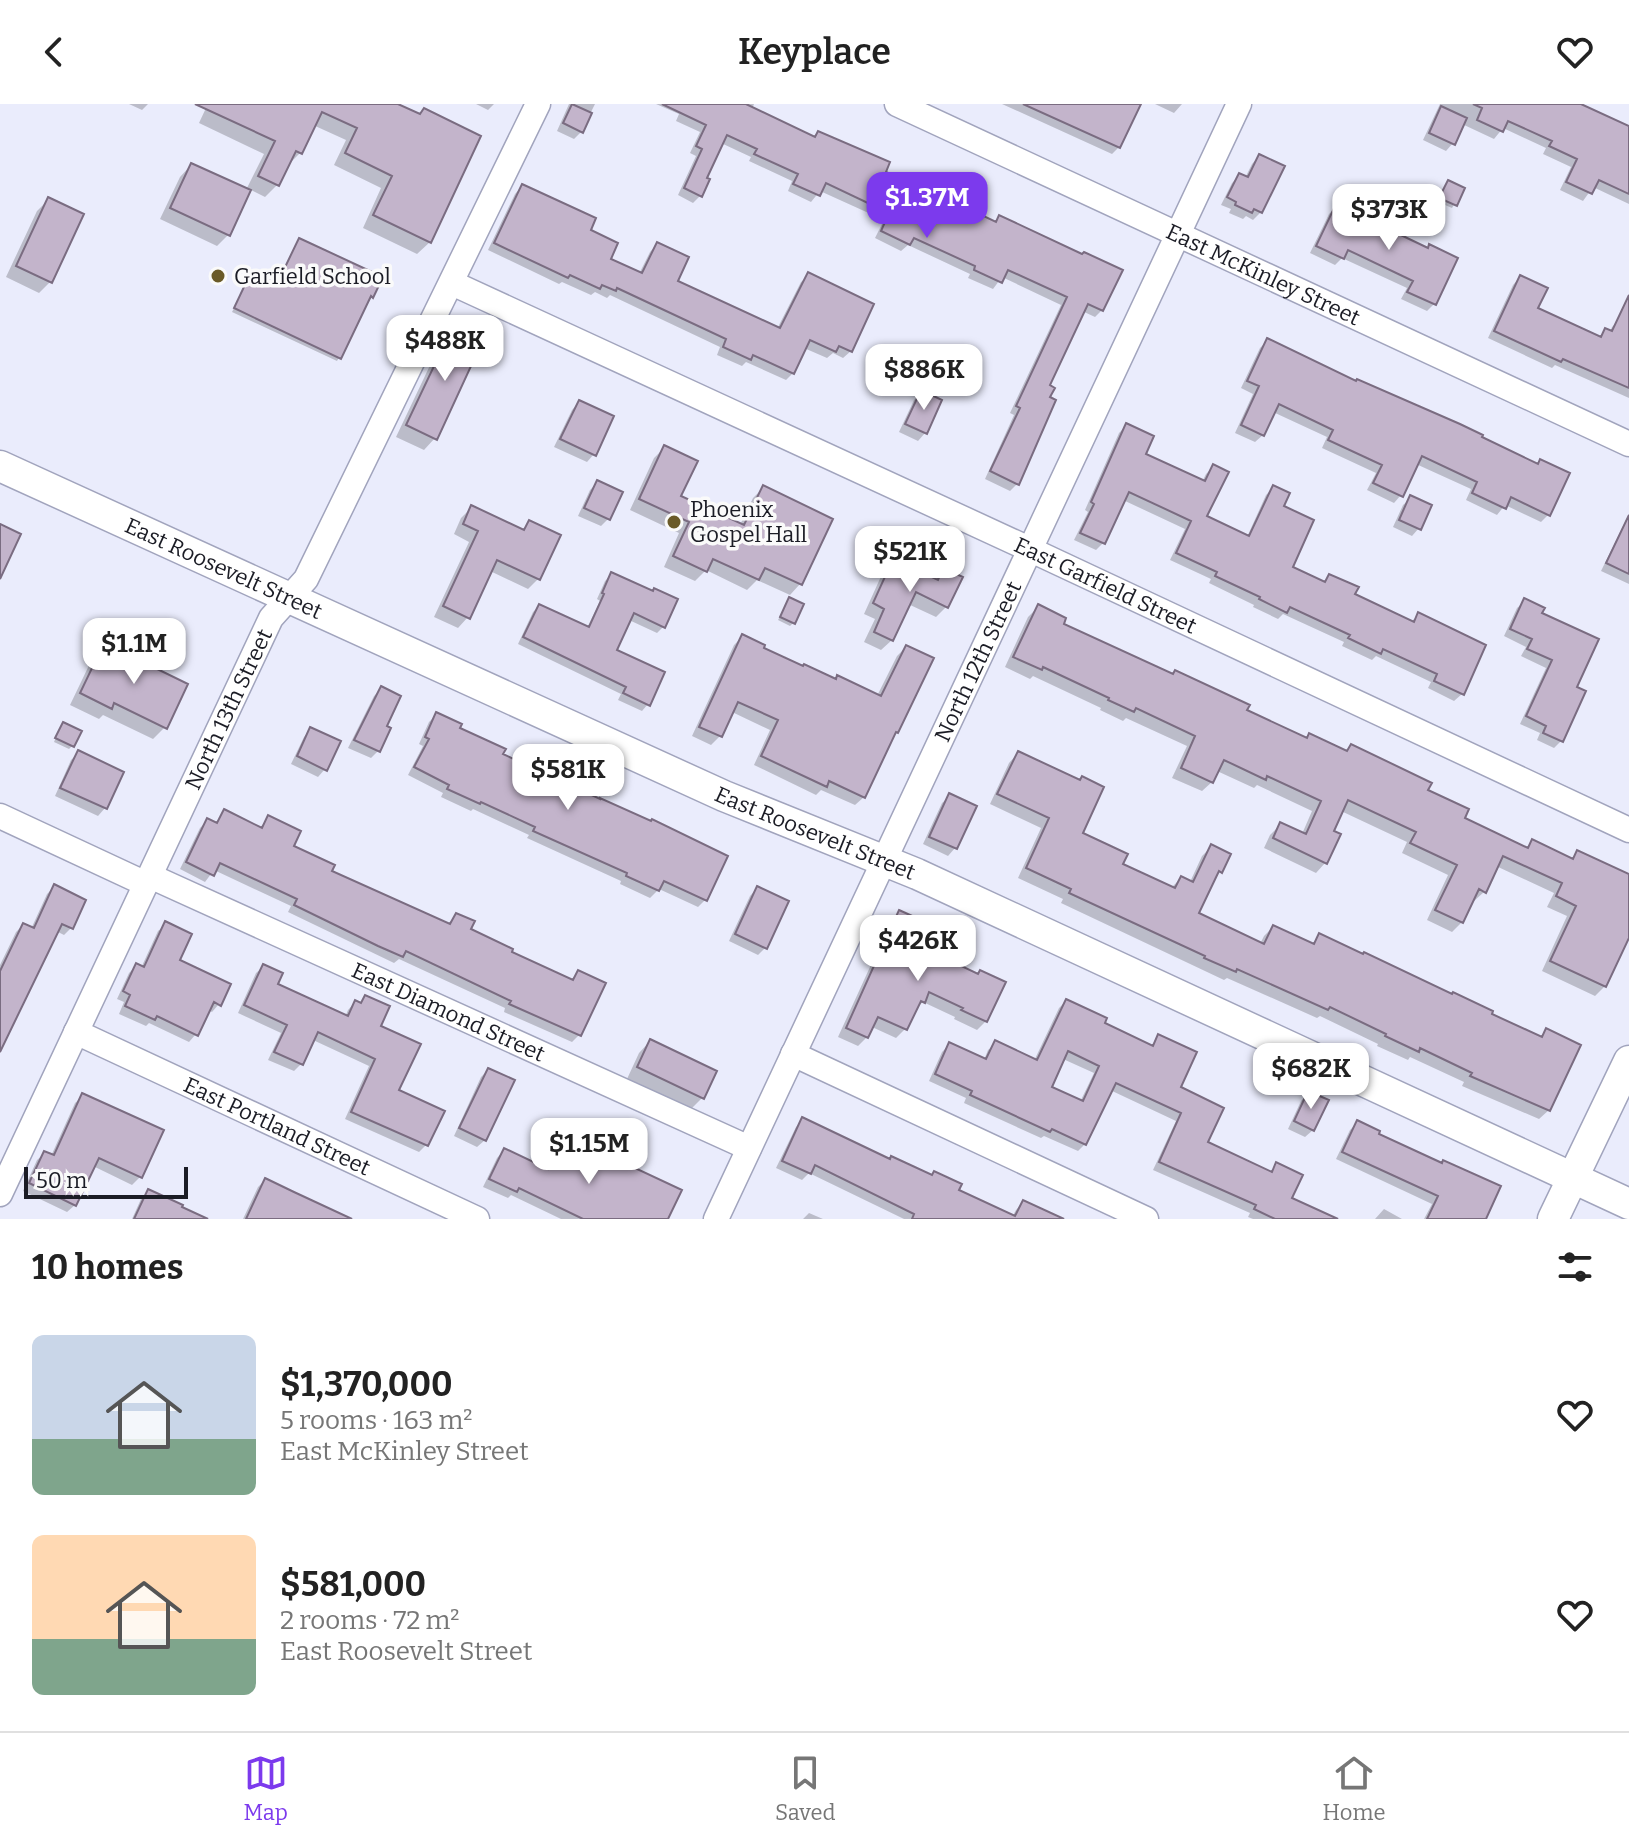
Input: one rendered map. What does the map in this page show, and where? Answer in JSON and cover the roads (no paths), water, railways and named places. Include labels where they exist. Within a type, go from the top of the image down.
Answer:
[{"type":"street","name":"North 13th Street","points":[[0,1194],[271,618],[306,579],[538,104]]},
{"type":"street","name":"East McKinley Street","points":[[897,104],[1629,444]]},
{"type":"street","name":"North 12th Street","points":[[716,1219],[1239,104]]},
{"type":"street","name":"East Garfield Street","points":[[452,283],[1629,830]]},
{"type":"street","name":"East Roosevelt Street","points":[[0,466],[724,796],[947,887],[1629,1204]]},
{"type":"street","name":"East Diamond Street","points":[[0,816],[749,1148]]},
{"type":"street","name":"East Portland Street","points":[[76,1032],[477,1219]]},
{"type":"street","points":[[793,1054],[1146,1219]]},
{"type":"street","points":[[1553,1219],[1629,1061]]},
{"type":"place","name":"Garfield School","points":[[218,276]]},
{"type":"place","name":"Phoenix Gospel Hall","points":[[674,522]]}]
